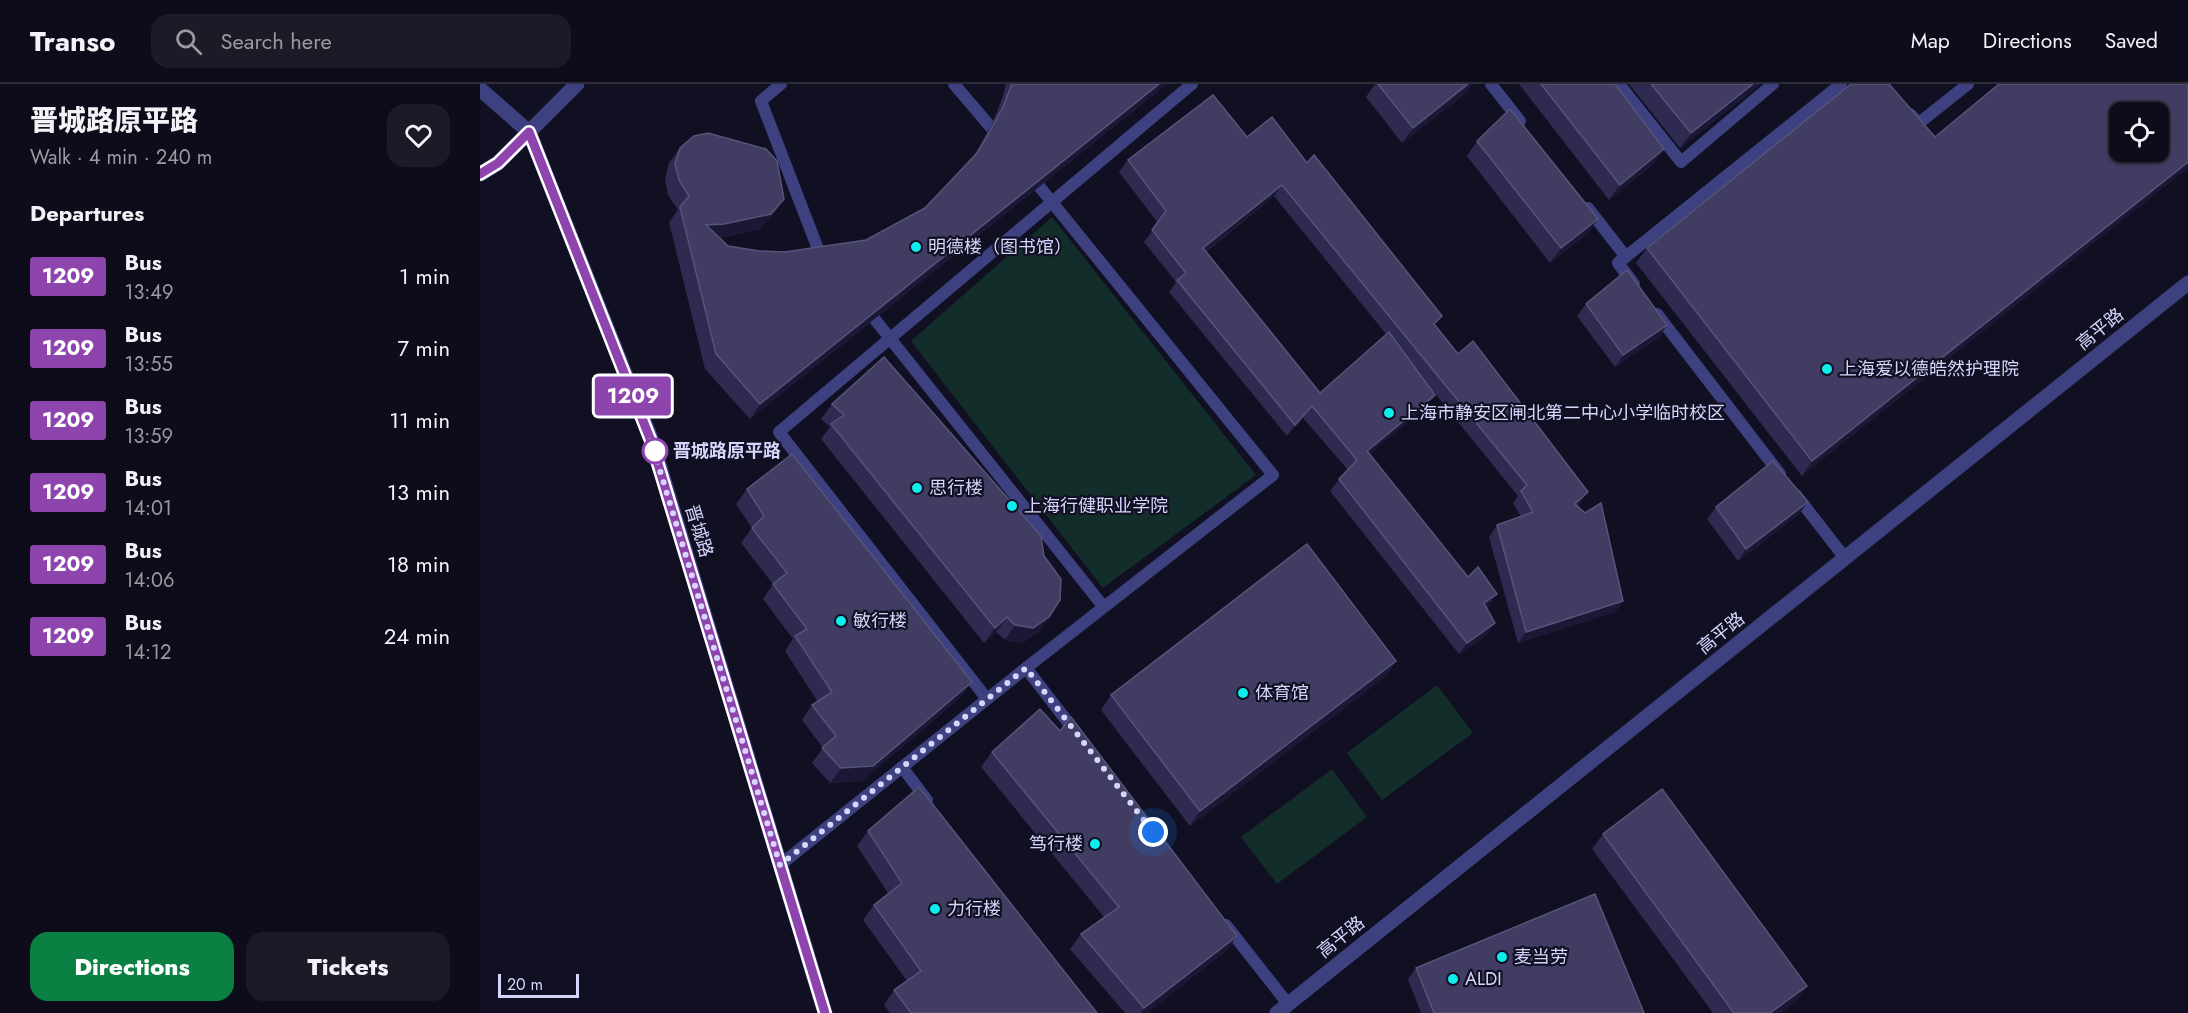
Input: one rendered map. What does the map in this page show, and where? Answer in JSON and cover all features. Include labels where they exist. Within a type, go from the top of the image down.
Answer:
[{"type":"street","points":[[480,174],[498,163],[577,84]]},
{"type":"street","name":"晋城路","points":[[480,89],[529,132],[651,441],[825,1013]]},
{"type":"street","name":"高平路","points":[[1283,1008],[2188,283]]},
{"type":"lane","points":[[781,84],[761,101],[818,249],[832,267]]},
{"type":"lane","points":[[954,84],[1007,147]]},
{"type":"lane","points":[[987,699],[779,432],[1192,84]]},
{"type":"lane","points":[[1491,84],[1526,129]]},
{"type":"lane","points":[[1619,84],[1681,162],[1773,84]]},
{"type":"lane","points":[[1841,84],[1618,263],[1845,558]]},
{"type":"lane","points":[[1905,108],[1919,123],[1968,84]]},
{"type":"lane","points":[[780,865],[1103,606],[1273,475],[1022,165]]},
{"type":"lane","points":[[1583,202],[1626,257]]},
{"type":"lane","points":[[854,294],[1103,606]]},
{"type":"lane","points":[[1026,668],[1084,743]]},
{"type":"lane","points":[[902,767],[938,814]]},
{"type":"lane","points":[[1215,912],[1283,1008]]},
{"type":"green space","points":[[1052,217],[1256,475],[1103,588],[911,341]]},
{"type":"green space","points":[[1437,685],[1473,733],[1382,800],[1347,753]]},
{"type":"green space","points":[[1332,769],[1367,817],[1277,884],[1241,837]]},
{"type":"building","name":"明德楼（图书馆）","points":[[1012,84],[1159,84],[760,404],[716,354],[680,207],[689,196],[679,180],[675,164],[680,148],[694,136],[708,133],[766,149],[777,161],[784,199],[771,214],[724,224],[706,225],[728,246],[785,252],[866,240],[925,208],[978,152],[1002,109]]},
{"type":"building","points":[[1378,84],[1468,84],[1413,128]]},
{"type":"building","points":[[1541,84],[1615,84],[1664,149],[1620,185]]},
{"type":"building","points":[[1651,84],[1753,84],[1691,133]]},
{"type":"building","name":"上海爱以德皓然护理院","points":[[1851,84],[1889,84],[1935,137],[1999,84],[2188,84],[2188,162],[1812,461],[1647,248]]},
{"type":"building","points":[[1213,95],[1247,137],[1272,117],[1307,163],[1314,155],[1442,316],[1434,324],[1458,354],[1473,341],[1588,492],[1575,504],[1585,513],[1601,503],[1623,601],[1526,632],[1497,525],[1533,512],[1521,491],[1527,485],[1282,185],[1203,248],[1320,393],[1389,332],[1435,395],[1367,451],[1468,577],[1478,567],[1497,594],[1484,603],[1495,623],[1467,643],[1339,479],[1357,460],[1312,406],[1295,425],[1177,280],[1186,273],[1152,230],[1166,211],[1128,160]]},
{"type":"building","points":[[1510,109],[1598,219],[1561,248],[1477,141]]},
{"type":"building","points":[[1627,270],[1667,325],[1623,355],[1586,304]]},
{"type":"building","name":"思行楼","points":[[884,357],[1041,536],[1044,556],[1061,579],[1060,600],[1049,617],[1033,628],[1015,625],[1007,617],[995,628],[831,424],[844,415],[832,404]]},
{"type":"building","name":"敏行楼","points":[[792,454],[972,682],[873,766],[841,768],[822,748],[836,736],[812,705],[832,692],[795,636],[807,629],[773,584],[787,573],[752,528],[764,516],[747,489]]},
{"type":"building","points":[[1773,461],[1808,502],[1746,549],[1716,507]]},
{"type":"building","name":"体育馆","points":[[1307,544],[1396,661],[1200,811],[1111,695]]},
{"type":"building","name":"笃行楼","points":[[1040,709],[1060,731],[1071,717],[1237,936],[1144,1008],[1081,934],[1119,907],[992,752]]},
{"type":"building","name":"力行楼","points":[[919,787],[1097,1013],[911,1013],[894,990],[921,971],[874,905],[902,883],[868,831]]},
{"type":"building","points":[[1662,789],[1807,986],[1770,1013],[1734,1013],[1603,834]]},
{"type":"building","points":[[1595,894],[1644,1013],[1434,1013],[1416,968]]},
{"type":"bus line","name":"1209","points":[[480,174],[498,163],[529,132],[651,441],[825,1013]]},
{"type":"place","name":"明德楼（图书馆）","points":[[916,247]]},
{"type":"place","name":"上海爱以德皓然护理院","points":[[1827,369]]},
{"type":"place","name":"上海市静安区闸北第二中心小学临时校区","points":[[1389,413]]},
{"type":"place","name":"晋城路原平路","points":[[655,451]]},
{"type":"place","name":"思行楼","points":[[917,488]]},
{"type":"place","name":"上海行健职业学院","points":[[1012,506]]},
{"type":"place","name":"敏行楼","points":[[841,621]]},
{"type":"place","name":"体育馆","points":[[1243,693]]},
{"type":"place","name":"笃行楼","points":[[1095,844]]},
{"type":"place","name":"力行楼","points":[[935,909]]},
{"type":"place","name":"麦当劳","points":[[1502,957]]},
{"type":"place","name":"ALDI","points":[[1453,979]]},
{"type":"route","points":[[655,451],[651,441],[780,865],[1026,668],[1153,832]]}]
